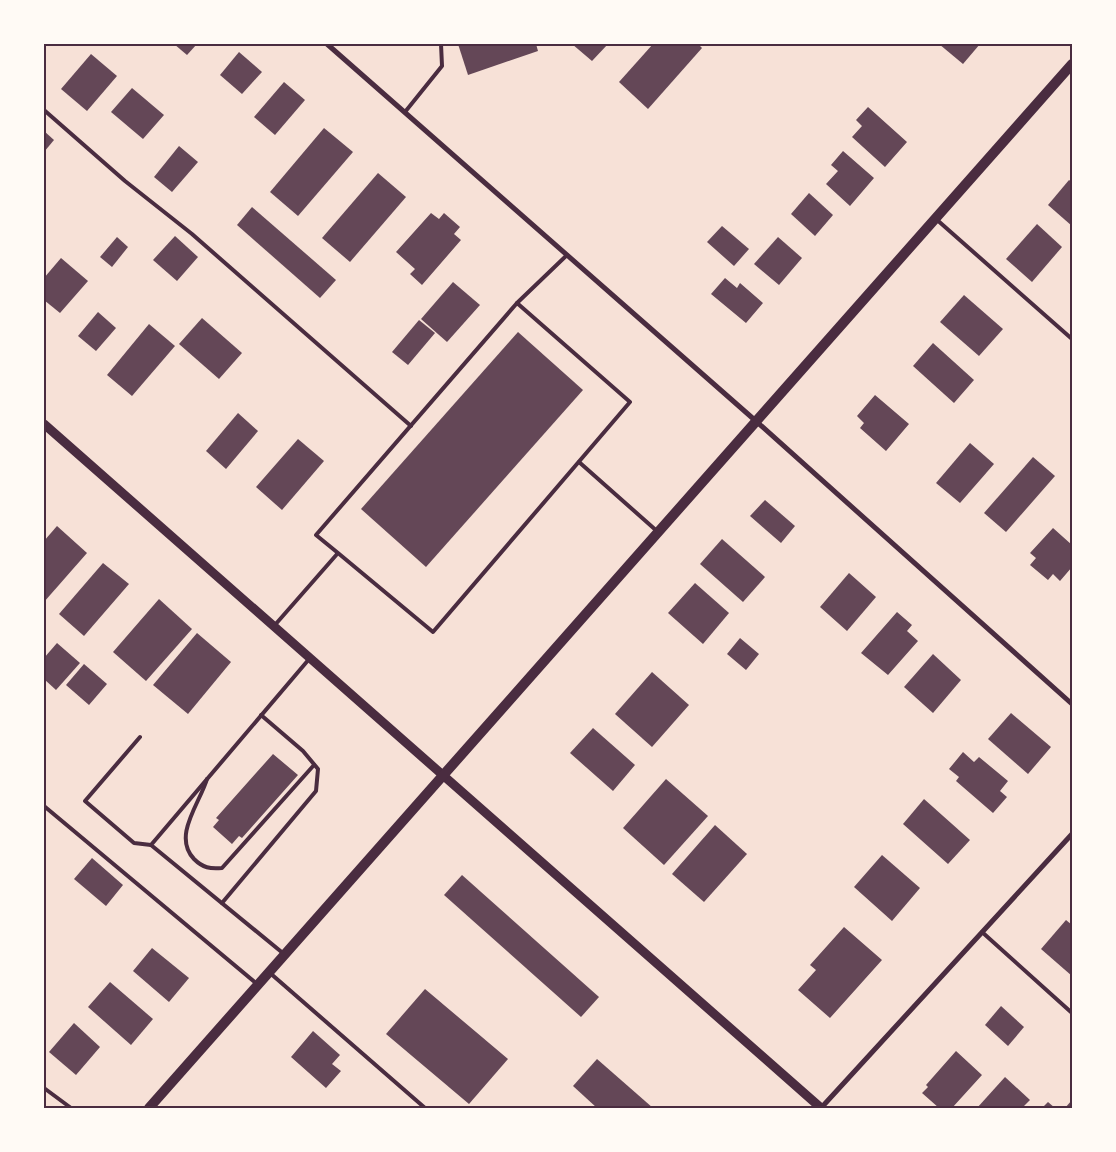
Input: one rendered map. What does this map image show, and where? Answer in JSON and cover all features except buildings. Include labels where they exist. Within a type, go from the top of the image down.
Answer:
[{"type":"main road","points":[[148,1108],[1072,64]]},
{"type":"street","points":[[327,44],[757,422],[1072,704]]},
{"type":"street","points":[[44,424],[821,1108],[1072,834]]},
{"type":"lane","points":[[405,112],[442,66],[441,44]]},
{"type":"lane","points":[[44,110],[125,181],[192,234],[411,426]]},
{"type":"lane","points":[[936,219],[1072,339]]},
{"type":"lane","points":[[517,303],[630,402],[433,632],[316,535],[517,303],[567,255]]},
{"type":"lane","points":[[579,462],[658,533]]},
{"type":"lane","points":[[274,626],[338,553]]},
{"type":"lane","points":[[151,845],[310,658]]},
{"type":"lane","points":[[222,903],[316,791],[318,769],[303,751],[261,715]]},
{"type":"lane","points":[[140,738],[85,801],[134,843],[151,845],[284,954]]},
{"type":"lane","points":[[208,777],[204,791],[187,824],[186,838],[188,853],[199,865],[210,869],[222,868],[314,765]]},
{"type":"lane","points":[[44,806],[258,984]]},
{"type":"lane","points":[[982,932],[1072,1013]]},
{"type":"lane","points":[[268,972],[425,1108]]},
{"type":"lane","points":[[44,1088],[70,1108]]}]
